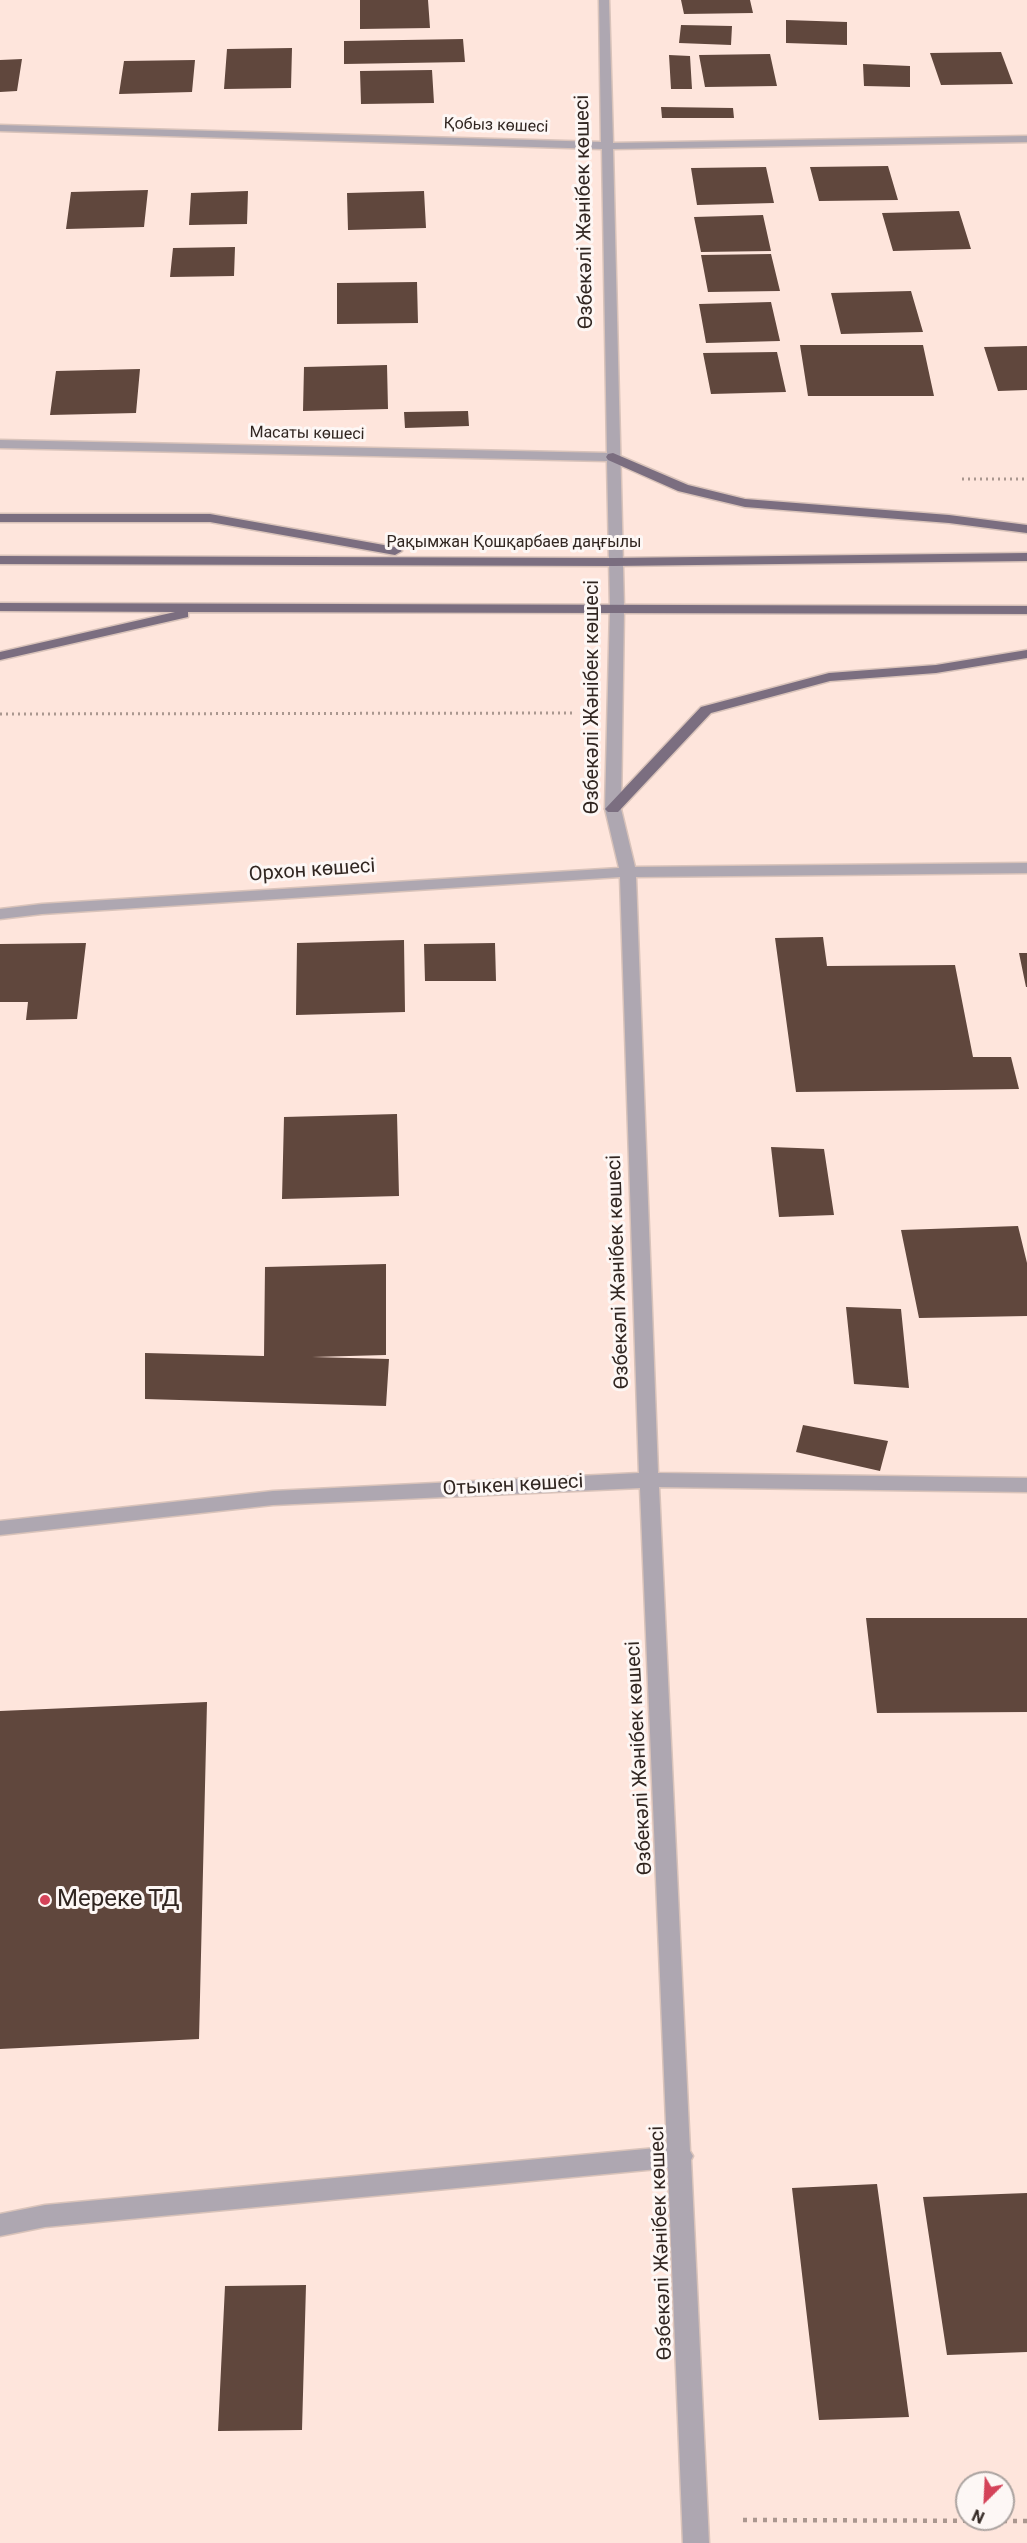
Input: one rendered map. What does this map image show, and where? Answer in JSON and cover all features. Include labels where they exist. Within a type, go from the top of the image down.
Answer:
[{"type":"main road","points":[[613,458],[683,488],[745,503],[949,519],[1027,529]]},
{"type":"main road","points":[[0,518],[210,518],[441,560]]},
{"type":"main road","name":"Рақымжан Қошқарбаев даңғылы","points":[[0,560],[615,562],[1027,557]]},
{"type":"main road","points":[[0,607],[1027,610]]},
{"type":"main road","points":[[0,656],[214,607]]},
{"type":"main road","points":[[613,809],[706,710],[829,677],[936,669],[1027,654]]},
{"type":"street","name":"Өзбекәлі Жәнібек көшесі","points":[[604,0],[617,608],[613,809],[628,872],[650,1479],[696,2543]]},
{"type":"street","name":"Қобыз көшесі","points":[[0,128],[606,146],[1027,139]]},
{"type":"street","name":"Масаты көшесі","points":[[0,444],[613,458]]},
{"type":"street","name":"Орхон көшесі","points":[[0,914],[42,909],[628,872],[1027,868]]},
{"type":"street","name":"Отыкен көшесі","points":[[0,1528],[273,1497],[650,1479],[1027,1485]]},
{"type":"street","points":[[0,2225],[45,2216],[681,2156]]},
{"type":"path","points":[[0,714],[615,712]]},
{"type":"path","points":[[696,2520],[1027,2522]]},
{"type":"building","points":[[360,0],[428,0],[430,28],[360,29]]},
{"type":"building","points":[[681,0],[750,0],[753,13],[684,14]]},
{"type":"building","points":[[786,20],[847,22],[847,45],[786,43]]},
{"type":"building","points":[[681,25],[732,26],[731,45],[679,43]]},
{"type":"building","points":[[463,39],[465,62],[344,64],[344,41]]},
{"type":"building","points":[[292,48],[291,88],[224,89],[227,49]]},
{"type":"building","points":[[1001,52],[1013,84],[941,85],[930,53]]},
{"type":"building","points":[[770,54],[777,86],[705,87],[699,55]]},
{"type":"building","points":[[669,55],[690,56],[692,89],[671,89]]},
{"type":"building","points":[[22,59],[17,91],[0,92],[0,60]]},
{"type":"building","points":[[195,60],[192,92],[119,94],[124,61]]},
{"type":"building","points":[[863,64],[910,66],[910,87],[864,86]]},
{"type":"building","points":[[432,70],[434,103],[361,104],[360,71]]},
{"type":"building","points":[[661,107],[733,108],[734,118],[662,118]]},
{"type":"building","points":[[888,166],[898,200],[819,201],[810,167]]},
{"type":"building","points":[[766,167],[774,203],[697,205],[691,168]]},
{"type":"building","points":[[148,190],[144,227],[66,229],[71,192]]},
{"type":"building","points":[[248,191],[247,224],[189,225],[191,193]]},
{"type":"building","points":[[424,191],[426,228],[348,230],[347,193]]},
{"type":"building","points":[[959,211],[971,249],[893,251],[882,213]]},
{"type":"building","points":[[763,215],[771,251],[701,252],[694,217]]},
{"type":"building","points":[[235,247],[234,276],[170,277],[173,248]]},
{"type":"building","points":[[771,254],[780,291],[708,292],[701,255]]},
{"type":"building","points":[[417,282],[418,323],[337,324],[337,283]]},
{"type":"building","points":[[911,291],[923,332],[841,334],[831,293]]},
{"type":"building","points":[[771,302],[780,341],[706,343],[699,304]]},
{"type":"building","points":[[800,345],[923,345],[934,396],[808,396]]},
{"type":"building","points":[[1027,346],[1027,390],[998,391],[984,347]]},
{"type":"building","points":[[777,352],[786,392],[711,394],[703,353]]},
{"type":"building","points":[[387,365],[388,409],[303,411],[304,367]]},
{"type":"building","points":[[140,369],[136,413],[50,415],[56,371]]},
{"type":"building","points":[[468,411],[469,426],[405,428],[404,412]]},
{"type":"building","points":[[823,937],[827,966],[955,965],[973,1057],[1011,1057],[1019,1089],[796,1092],[775,938]]},
{"type":"building","points":[[404,940],[405,1012],[296,1015],[297,943]]},
{"type":"building","points":[[86,943],[77,1019],[26,1020],[28,1002],[0,1002],[0,944]]},
{"type":"building","points":[[495,943],[496,981],[425,981],[424,944]]},
{"type":"building","points":[[1019,953],[1027,953],[1027,987],[1026,987]]},
{"type":"building","points":[[397,1114],[399,1196],[282,1199],[284,1117]]},
{"type":"building","points":[[771,1147],[824,1149],[834,1215],[779,1217]]},
{"type":"building","points":[[1018,1226],[1027,1263],[1027,1316],[919,1318],[901,1230]]},
{"type":"building","points":[[386,1264],[386,1355],[312,1357],[389,1359],[386,1406],[145,1399],[145,1353],[264,1356],[265,1267]]},
{"type":"building","points":[[846,1307],[901,1309],[909,1388],[854,1384]]},
{"type":"building","points":[[803,1425],[888,1441],[880,1471],[796,1452]]},
{"type":"building","points":[[866,1618],[1027,1618],[1027,1712],[877,1713]]},
{"type":"building","points":[[207,1702],[199,2039],[0,2049],[0,1711]]},
{"type":"building","points":[[877,2184],[909,2417],[819,2420],[792,2188]]},
{"type":"building","points":[[1027,2193],[1027,2352],[947,2355],[923,2197]]},
{"type":"building","points":[[306,2285],[302,2430],[218,2431],[225,2286]]},
{"type":"place","name":"Мереке ТД","points":[[45,1900]]}]
